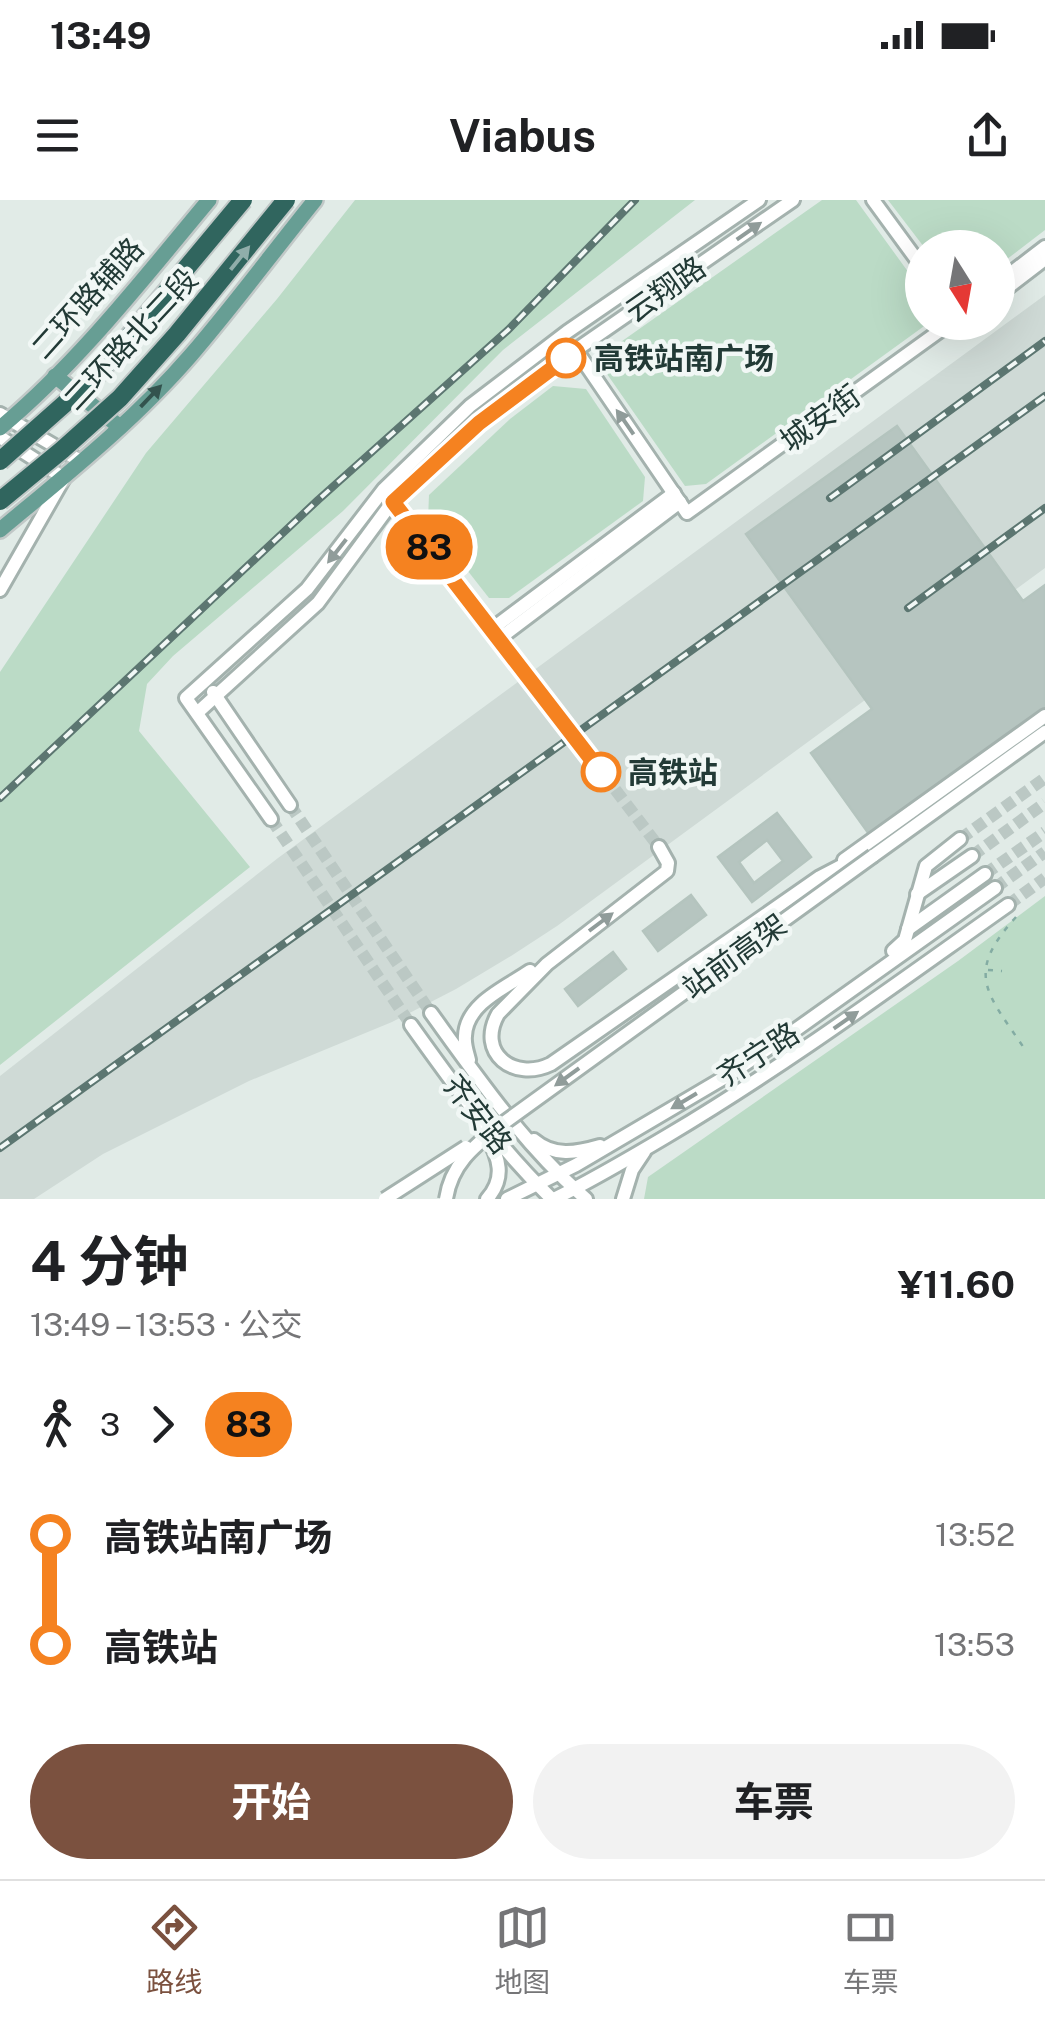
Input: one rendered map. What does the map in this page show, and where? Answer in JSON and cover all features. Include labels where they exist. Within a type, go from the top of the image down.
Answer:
[{"type":"highway","name":"二环路北二段","points":[[0,461],[97,376],[243,200]]},
{"type":"highway","name":"二环路北二段","points":[[0,501],[120,398],[286,200]]},
{"type":"main road","name":"二环路辅路","points":[[3,421],[55,376],[124,302],[209,200]]},
{"type":"main road","points":[[2,525],[82,462],[190,356],[314,200]]},
{"type":"main road","points":[[55,376],[120,427]]},
{"type":"street","name":"云翔路","points":[[759,200],[567,332],[470,406],[384,488],[308,589],[186,698],[197,712],[318,602],[393,502],[479,423],[576,350],[793,200]]},
{"type":"street","points":[[873,200],[905,244]]},
{"type":"street","points":[[1015,270],[1045,246]]},
{"type":"street","points":[[1015,282],[1045,259]]},
{"type":"street","name":"城安街","points":[[496,634],[681,503],[925,340]]},
{"type":"street","points":[[576,350],[681,503]]},
{"type":"street","points":[[3,421],[82,462]]},
{"type":"street","points":[[0,436],[64,478],[0,590]]},
{"type":"street","points":[[393,502],[528,675]]},
{"type":"street","points":[[204,681],[290,806]]},
{"type":"street","points":[[197,712],[271,819]]},
{"type":"street","points":[[659,847],[668,863],[667,871],[527,982],[498,1014],[492,1039],[504,1064],[521,1070],[544,1068],[1045,716]]},
{"type":"street","name":"站前高架","points":[[446,1199],[452,1176],[463,1158],[498,1127],[1045,732]]},
{"type":"street","points":[[820,877],[873,856],[889,828]]},
{"type":"street","points":[[727,1076],[786,1026],[901,945],[926,866],[960,838]]},
{"type":"street","points":[[917,894],[972,856]]},
{"type":"street","points":[[908,930],[986,874]]},
{"type":"street","name":"齐宁路","points":[[507,1199],[558,1174],[727,1076],[995,888]]},
{"type":"street","name":"齐宁路","points":[[553,1199],[738,1094],[1008,904]]},
{"type":"street","points":[[470,1067],[464,1035],[476,1009],[570,946]]},
{"type":"street","points":[[432,1013],[546,1162],[586,1199]]},
{"type":"street","name":"齐安路","points":[[411,1025],[474,1110],[553,1199]]},
{"type":"street","points":[[474,1110],[500,1167],[498,1182],[487,1199]]},
{"type":"street","points":[[516,1124],[541,1146],[556,1152],[579,1151],[617,1141]]},
{"type":"street","points":[[384,1199],[498,1127]]},
{"type":"street","points":[[624,1199],[632,1170],[650,1146]]},
{"type":"path","points":[[1016,917],[990,950],[986,984],[1024,1048]]},
{"type":"path","points":[[986,970],[1002,971]]},
{"type":"shaded area","points":[[1045,295],[1045,568],[511,956],[392,1022],[249,1081],[103,1154],[34,1199],[0,1199],[0,1076],[278,858],[984,340],[1015,340],[1015,317]]},
{"type":"green space","points":[[355,200],[695,200],[503,350],[343,511],[173,656],[147,684],[139,731],[250,867],[0,1065],[0,672],[146,453]]},
{"type":"green space","points":[[822,200],[856,200],[905,268],[905,340],[706,484],[685,486],[607,374],[608,351]]},
{"type":"green space","points":[[888,200],[1045,200],[1045,230],[1015,253],[1015,230],[911,230]]},
{"type":"green space","points":[[553,386],[586,389],[645,477],[643,501],[509,598],[489,598],[428,520],[429,495],[510,419]]},
{"type":"green space","points":[[1045,896],[1045,1199],[644,1199],[648,1177]]},
{"type":"building","points":[[897,426],[1023,601],[1045,585],[1045,729],[879,848],[811,753],[872,709],[746,534]]},
{"type":"building","points":[[777,813],[811,857],[752,902],[718,857]],"holes":[[[767,840],[783,861],[754,883],[739,862]]]},
{"type":"building","points":[[691,895],[706,915],[658,951],[643,931]]},
{"type":"building","points":[[613,952],[626,969],[578,1006],[565,989]]},
{"type":"tunnel","points":[[528,675],[659,847]]},
{"type":"tunnel","points":[[960,839],[1045,778]]},
{"type":"tunnel","points":[[972,856],[1045,803]]},
{"type":"tunnel","points":[[290,805],[431,1013]]},
{"type":"tunnel","points":[[271,819],[411,1025]]},
{"type":"tunnel","points":[[985,874],[1045,832]]},
{"type":"tunnel","points":[[995,888],[1045,852]]},
{"type":"tunnel","points":[[1008,905],[1045,878]]},
{"type":"railway","points":[[0,798],[318,500],[508,330],[635,200]]},
{"type":"railway","points":[[830,498],[1045,341]]},
{"type":"railway","points":[[0,1148],[1045,396]]},
{"type":"railway","points":[[908,608],[1045,508]]},
{"type":"bus line","name":"83","points":[[566,358],[479,423],[393,502],[601,772]]},
{"type":"place","name":"高铁站南广场","points":[[566,358]]},
{"type":"place","name":"高铁站","points":[[601,772]]}]
